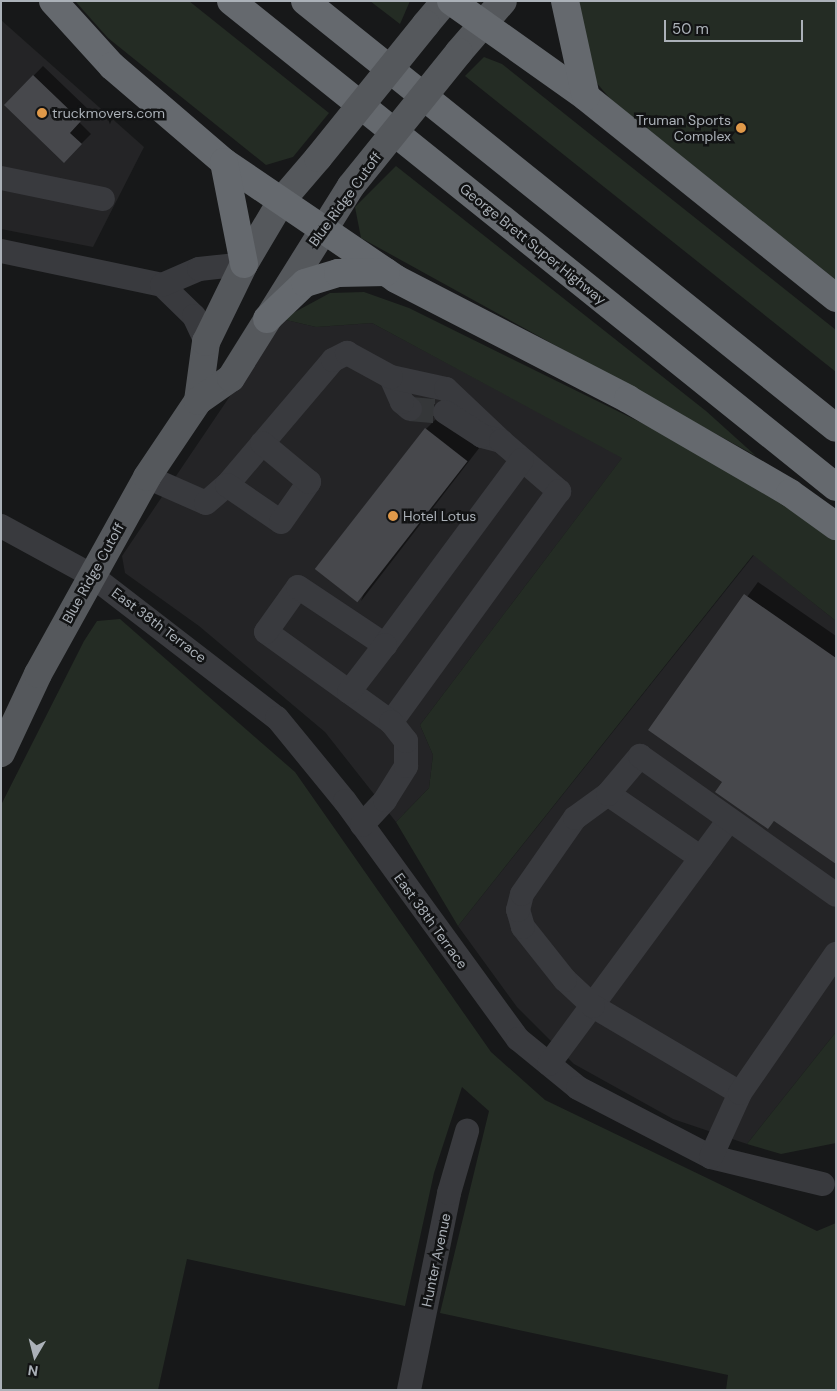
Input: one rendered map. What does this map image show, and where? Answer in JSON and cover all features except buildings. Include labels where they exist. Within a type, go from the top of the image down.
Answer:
[{"type":"highway","points":[[53,1],[112,66],[224,162],[322,225],[386,272],[628,399],[790,493],[836,526]]},
{"type":"highway","name":"George Brett Super Highway","points":[[231,1],[836,487]]},
{"type":"highway","points":[[305,1],[836,428]]},
{"type":"highway","points":[[451,1],[586,97],[836,298]]},
{"type":"highway","points":[[565,1],[586,97]]},
{"type":"highway","points":[[224,162],[244,264]]},
{"type":"highway","points":[[267,319],[305,283],[338,273],[386,272]]},
{"type":"main road","name":"Blue Ridge Cutoff","points":[[198,401],[206,342],[244,264],[282,200],[445,1]]},
{"type":"main road","name":"Blue Ridge Cutoff","points":[[1,754],[90,575],[147,477],[198,401],[232,378],[322,225],[351,186],[459,52],[503,1]]},
{"type":"street","points":[[1,178],[103,199]]},
{"type":"street","points":[[1,252],[162,285],[194,316],[206,342]]},
{"type":"street","points":[[162,285],[199,269],[244,264]]},
{"type":"street","points":[[147,477],[206,503],[227,485],[340,356],[347,353],[391,377],[446,389],[559,492],[391,722]]},
{"type":"street","points":[[391,377],[402,402],[410,409]]},
{"type":"street","points":[[445,412],[482,436],[501,441]]},
{"type":"street","points":[[227,485],[281,522],[309,482],[262,444]]},
{"type":"street","points":[[349,692],[522,460]]},
{"type":"street","name":"East 38th Terrace","points":[[1,526],[90,575],[277,718],[362,826],[518,1038],[578,1088],[711,1158],[824,1184]]},
{"type":"street","points":[[362,826],[385,800],[406,766],[406,741],[391,722],[266,632],[298,586],[385,645]]},
{"type":"street","points":[[740,1093],[593,1006],[565,980],[529,934],[518,910],[522,894],[575,818],[608,794],[640,756],[836,895]]},
{"type":"street","points":[[608,794],[701,858]]},
{"type":"street","points":[[549,1064],[729,820]]},
{"type":"street","points":[[711,1158],[740,1093],[836,954]]},
{"type":"street","name":"Hunter Avenue","points":[[408,1390],[450,1193],[467,1131]]},
{"type":"shaded area","points":[[75,1],[189,1],[329,113],[293,157],[266,165],[108,38]]},
{"type":"shaded area","points":[[370,1],[410,1],[400,24]]},
{"type":"shaded area","name":"Truman Sports Complex","points":[[575,1],[836,1],[836,280],[613,102],[589,74]]},
{"type":"shaded area","points":[[1,20],[144,147],[93,247],[1,229]]},
{"type":"shaded area","points":[[484,57],[502,64],[836,330],[836,372],[465,76]]},
{"type":"shaded area","points":[[396,166],[706,411],[756,456],[361,238],[355,207]]},
{"type":"shaded area","points":[[364,292],[409,308],[739,471],[836,539],[836,621],[753,555],[458,926],[396,822],[429,788],[433,755],[420,725],[622,458],[372,323],[316,327],[282,319],[330,293]]},
{"type":"shaded area","points":[[282,319],[316,327],[372,323],[623,457],[420,725],[433,755],[429,788],[396,822],[325,732],[199,626],[125,573],[122,556]]},
{"type":"shaded area","points":[[754,555],[836,621],[836,1032],[747,1144],[673,1119],[574,1064],[517,1007],[458,926]]},
{"type":"shaded area","points":[[120,619],[295,772],[491,1052],[545,1100],[817,1231],[836,1223],[836,1390],[726,1390],[728,1375],[440,1313],[489,1111],[462,1087],[434,1173],[405,1306],[187,1259],[158,1390],[1,1390],[1,805],[84,641],[97,621]]},
{"type":"shaded area","points":[[836,1032],[836,1143],[781,1154],[747,1144]]},
{"type":"tunnel","points":[[410,409],[445,412]]},
{"type":"place","name":"truckmovers.com","points":[[42,113]]},
{"type":"place","name":"Truman Sports Complex","points":[[741,128]]},
{"type":"place","name":"Hotel Lotus","points":[[393,516]]}]
